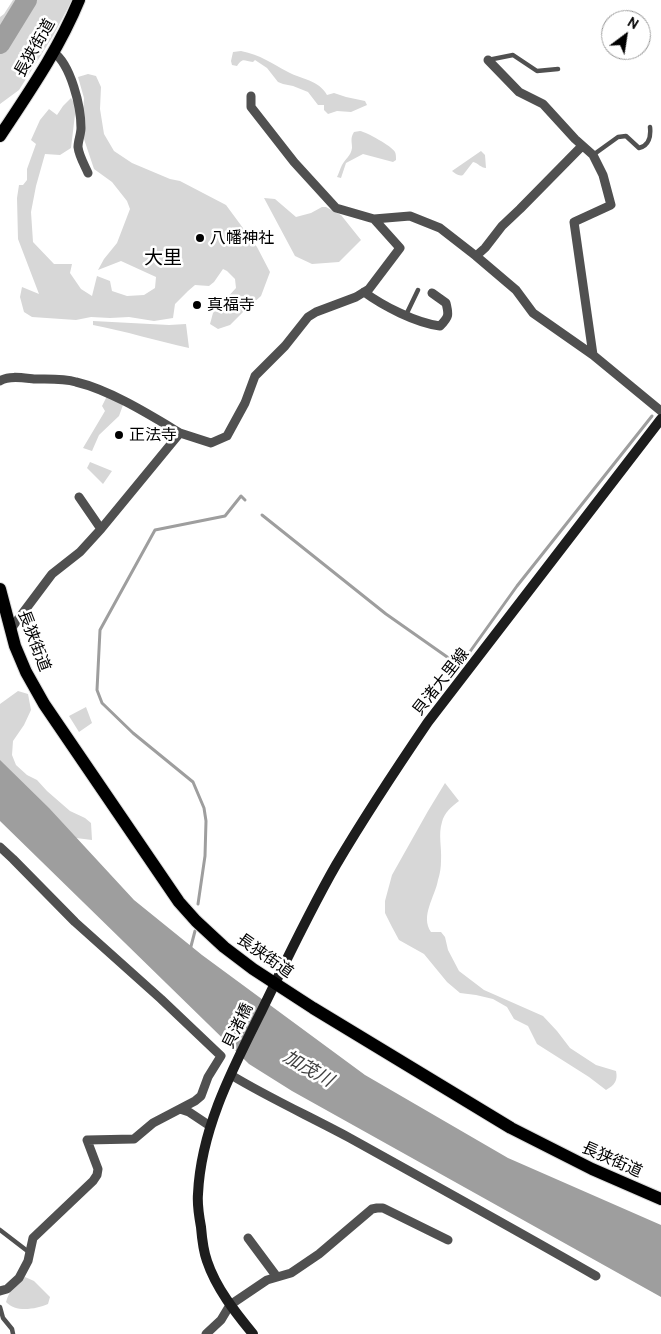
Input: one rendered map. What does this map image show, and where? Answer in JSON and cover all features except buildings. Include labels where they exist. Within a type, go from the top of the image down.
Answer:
[{"type":"main road","name":"長狭街道","points":[[0,136],[53,52],[79,0]]},
{"type":"main road","name":"長狭街道","points":[[0,589],[10,630],[21,661],[44,704],[179,902],[201,926],[224,947],[275,984],[511,1128],[592,1169],[661,1199]]},
{"type":"street","points":[[53,52],[61,58],[66,66],[79,104],[81,129],[78,148],[88,173]]},
{"type":"street","points":[[488,60],[519,92],[543,104],[582,146],[594,155],[603,175],[611,205],[574,222],[593,355]]},
{"type":"street","points":[[251,96],[250,107],[312,183],[336,208],[374,219],[410,216],[440,228],[516,290],[533,313],[593,355],[661,411]]},
{"type":"street","points":[[476,256],[485,248],[502,226],[582,146]]},
{"type":"street","points":[[0,381],[4,378],[24,378],[75,381],[103,391],[143,411],[180,433],[211,443],[227,436],[245,403],[255,376],[285,346],[308,317],[316,312],[356,297],[369,289],[400,248],[374,219]]},
{"type":"street","points":[[364,292],[386,306],[406,315],[428,324],[440,326],[447,319],[448,312],[446,304],[432,293]]},
{"type":"street","name":"貝渚大里線","points":[[268,996],[336,866],[398,765],[423,729],[661,418]]},
{"type":"street","points":[[10,630],[52,574],[80,552],[101,529],[180,433]]},
{"type":"street","points":[[79,497],[101,529]]},
{"type":"street","points":[[0,847],[75,922],[221,1056],[208,1077],[200,1096],[195,1101],[153,1123],[134,1139],[87,1140],[98,1169],[97,1175],[33,1238],[28,1261],[19,1278],[7,1289],[0,1291]]},
{"type":"street","name":"貝渚橋","points":[[253,1334],[230,1305],[207,1261],[203,1247],[198,1195],[200,1170],[210,1126],[232,1072],[268,996]]},
{"type":"street","points":[[232,1072],[266,1095],[330,1127],[596,1276]]},
{"type":"street","points":[[180,1109],[189,1112],[210,1126]]},
{"type":"street","points":[[206,1334],[221,1320],[230,1305],[267,1280],[291,1273],[319,1254],[372,1209],[383,1208],[448,1240]]},
{"type":"street","points":[[248,1238],[277,1276]]},
{"type":"lane","points":[[488,60],[513,55],[537,71],[558,69]]},
{"type":"lane","points":[[594,155],[618,137],[626,136],[638,148],[643,147],[651,134],[650,127]]},
{"type":"lane","points":[[406,315],[418,290]]},
{"type":"lane","points":[[0,1230],[30,1254]]},
{"type":"lane","points":[[0,1291],[0,1298]]},
{"type":"lane","points":[[0,1307],[2,1318],[12,1329],[13,1334]]},
{"type":"shaded area","points":[[13,0],[72,0],[53,36],[19,90],[0,104],[0,17]]},
{"type":"shaded area","points":[[241,51],[260,57],[288,72],[315,83],[327,95],[334,93],[365,101],[367,105],[351,112],[337,111],[328,114],[324,110],[324,105],[318,105],[308,92],[278,82],[267,68],[255,60],[253,62],[242,61],[237,66],[232,65],[233,52]]},
{"type":"shaded area","points":[[88,74],[96,76],[101,87],[100,109],[104,134],[114,151],[132,163],[170,179],[180,181],[226,205],[257,247],[270,272],[261,296],[230,325],[218,329],[210,324],[213,313],[236,288],[235,279],[223,269],[209,286],[195,285],[188,291],[175,304],[173,318],[154,321],[129,317],[91,317],[76,320],[32,317],[24,312],[20,297],[22,287],[39,294],[18,239],[17,198],[19,185],[23,185],[27,180],[27,169],[36,144],[31,140],[40,120],[49,109],[57,115],[71,98],[76,106],[71,148],[60,155],[45,154],[31,212],[33,242],[54,264],[72,264],[70,273],[81,289],[92,296],[97,276],[110,281],[112,291],[127,296],[144,295],[155,288],[156,277],[121,261],[98,270],[117,243],[130,209],[127,201],[112,182],[94,169],[82,133],[84,98],[78,77]]},
{"type":"shaded area","points":[[360,131],[393,149],[396,160],[393,162],[363,154],[346,163],[341,178],[337,177],[351,151],[354,132]]},
{"type":"shaded area","points":[[481,151],[485,155],[486,168],[473,162],[463,175],[452,171]]},
{"type":"shaded area","points":[[264,198],[275,199],[296,217],[326,207],[341,215],[361,240],[339,262],[312,264],[295,256]]},
{"type":"shaded area","points":[[93,321],[169,325],[186,324],[189,348],[93,325]]},
{"type":"shaded area","points":[[107,396],[123,405],[119,416],[99,435],[92,451],[83,448],[105,411],[102,406]]},
{"type":"shaded area","points":[[90,462],[112,471],[103,484],[87,468]]},
{"type":"shaded area","points":[[18,691],[28,694],[31,710],[13,741],[12,755],[16,765],[27,775],[37,780],[70,811],[91,823],[92,840],[68,837],[0,774],[0,704]]},
{"type":"shaded area","points":[[86,707],[92,723],[79,732],[69,716]]},
{"type":"shaded area","points":[[445,783],[459,801],[446,813],[441,827],[440,871],[429,906],[427,920],[431,932],[441,932],[445,937],[448,950],[459,971],[484,990],[543,1016],[570,1048],[596,1065],[616,1071],[617,1077],[615,1082],[606,1090],[537,1044],[528,1026],[514,1019],[507,1007],[493,999],[460,993],[447,982],[424,954],[399,940],[392,927],[385,913],[385,901],[392,875]]},
{"type":"shaded area","points":[[25,1277],[34,1281],[50,1297],[48,1304],[21,1309],[15,1308],[6,1302],[13,1288]]},
{"type":"water","name":"加茂川","points":[[0,760],[49,808],[134,900],[202,955],[365,1075],[508,1158],[661,1225],[661,1297],[292,1091],[249,1064],[0,821]]},
{"type":"waterway","points":[[0,44],[27,0]]},
{"type":"waterway","points":[[469,653],[517,586],[652,416]]},
{"type":"waterway","points":[[198,904],[205,856],[206,821],[204,808],[193,782],[133,733],[102,703],[97,690],[100,630],[155,530],[225,516],[241,496],[245,500]]},
{"type":"waterway","points":[[262,515],[386,614],[460,666]]},
{"type":"waterway","points":[[190,950],[195,931]]},
{"type":"place","name":"八幡神社","points":[[200,238]]},
{"type":"place","name":"真福寺","points":[[197,305]]},
{"type":"place","name":"正法寺","points":[[119,435]]},
{"type":"district","name":"大里","points":[[163,258]]}]
